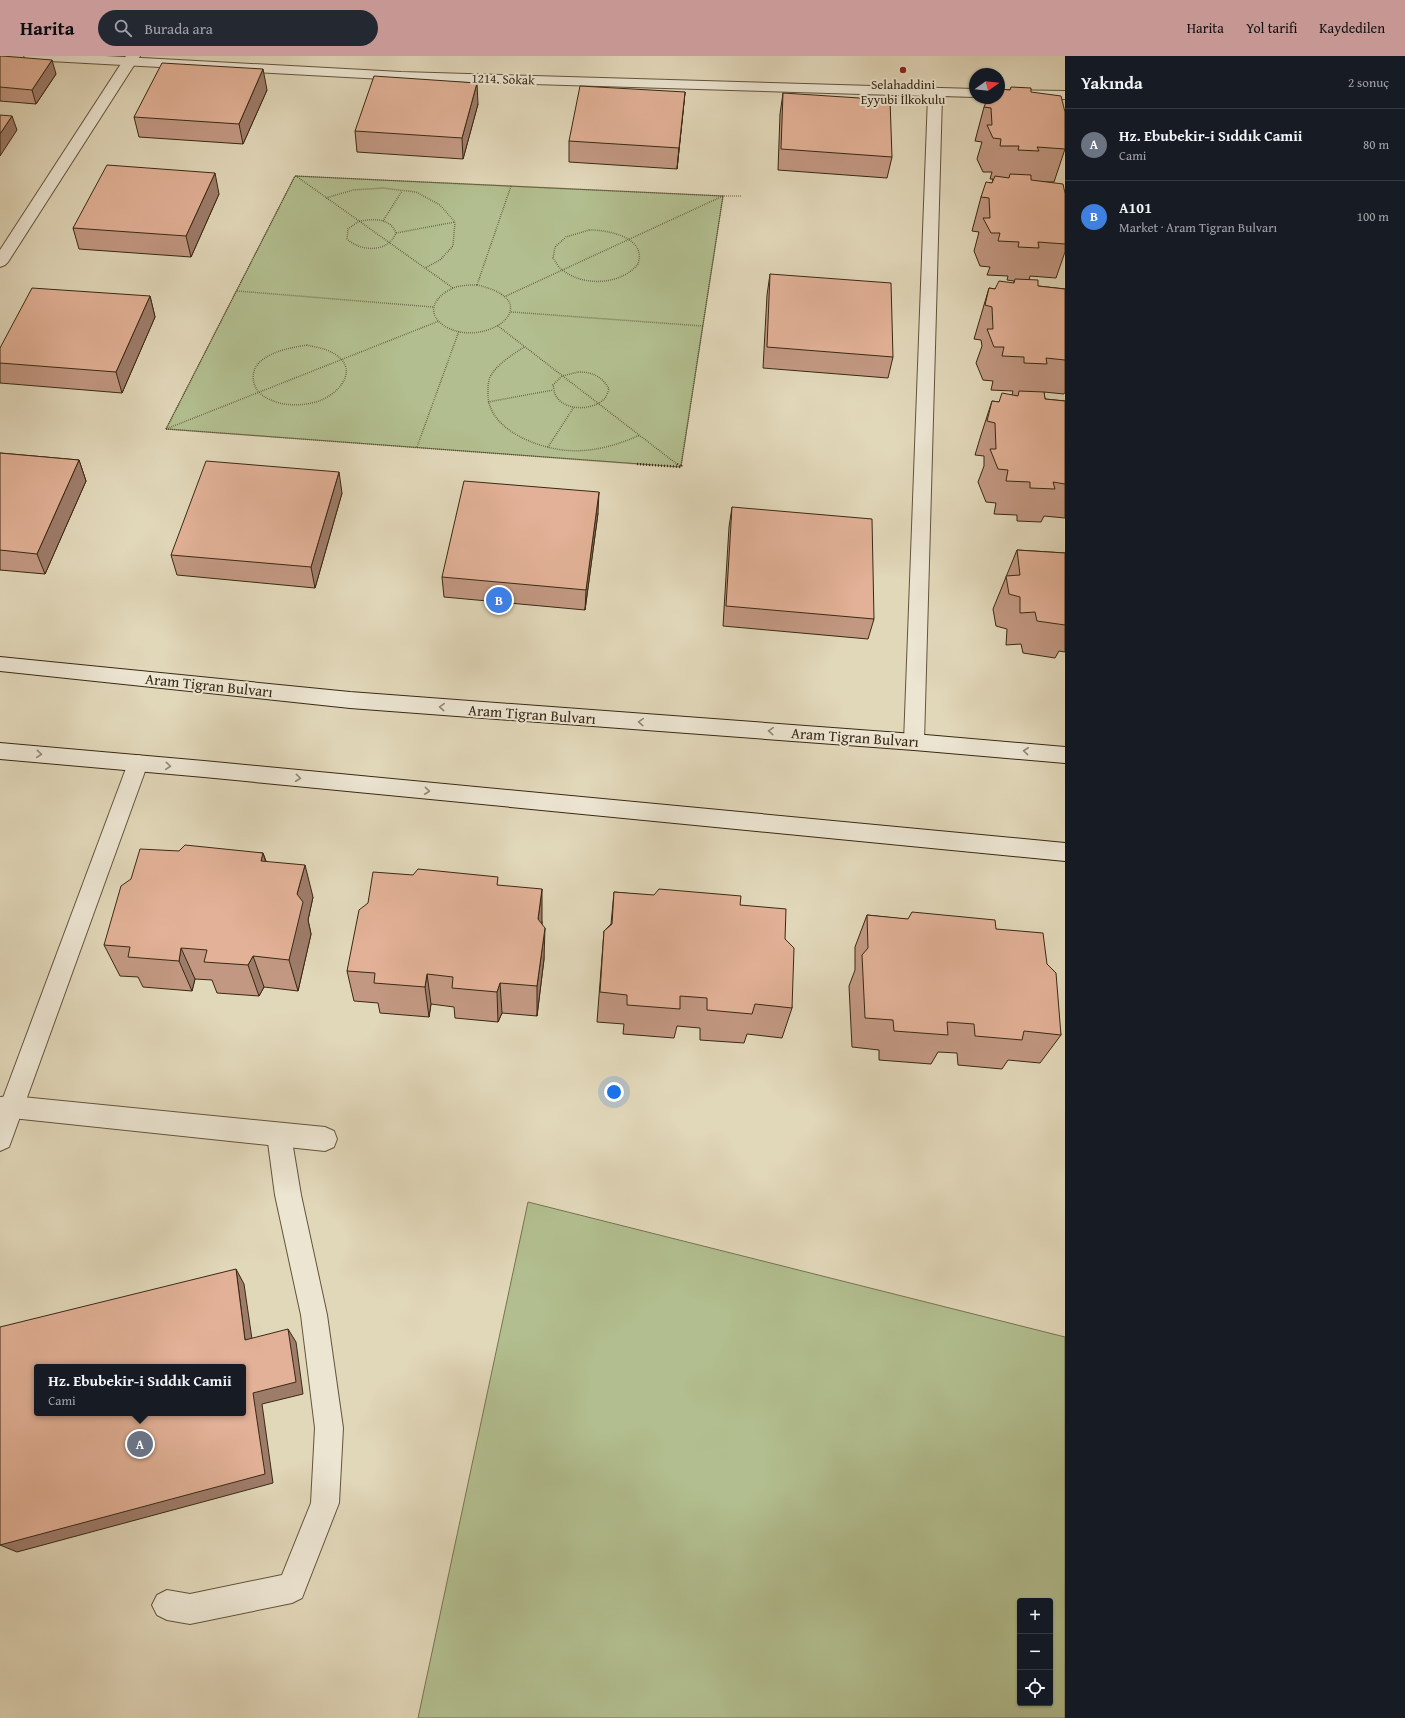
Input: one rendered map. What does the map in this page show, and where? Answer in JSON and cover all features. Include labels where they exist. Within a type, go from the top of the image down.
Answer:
[{"type":"street","name":"1214. Sokak","points":[[31,56],[132,59],[401,76],[969,93]]},
{"type":"street","points":[[0,262],[132,59]]},
{"type":"street","points":[[914,742],[935,92]]},
{"type":"street","points":[[1005,94],[1065,95]]},
{"type":"street","name":"Aram Tigran Bulvarı","points":[[0,664],[350,700],[914,742],[1065,755]]},
{"type":"street","points":[[0,751],[1065,852]]},
{"type":"street","points":[[0,1139],[6,1107],[138,763]]},
{"type":"street","points":[[6,1107],[325,1139]]},
{"type":"street","points":[[167,1605],[190,1609],[292,1588],[325,1502],[329,1428],[314,1315],[288,1195],[279,1135]]},
{"type":"path","points":[[295,176],[741,196]]},
{"type":"path","points":[[295,176],[453,288]]},
{"type":"path","points":[[166,429],[295,176]]},
{"type":"path","points":[[477,285],[512,186]]},
{"type":"path","points":[[326,198],[353,190],[383,188],[416,192],[440,205],[454,222],[453,246],[440,260],[424,268]]},
{"type":"path","points":[[383,221],[402,190]]},
{"type":"path","points":[[506,296],[723,196]]},
{"type":"path","points":[[681,466],[723,196]]},
{"type":"path","points":[[367,220],[383,221],[392,226],[396,233],[390,243],[374,248],[357,247],[347,239],[348,229],[359,222],[367,220]]},
{"type":"path","points":[[396,233],[454,222]]},
{"type":"path","points":[[589,230],[604,230],[630,239],[637,246],[640,254],[639,262],[634,270],[625,276],[598,282],[578,279],[561,271],[554,263],[553,254],[556,246],[564,238],[575,233],[589,230]]},
{"type":"path","points":[[477,285],[488,287],[506,296],[511,304],[511,312],[506,320],[498,326],[486,331],[473,333],[447,327],[438,321],[434,314],[433,307],[436,299],[443,293],[453,288],[477,285]]},
{"type":"path","points":[[236,291],[433,307]]},
{"type":"path","points":[[511,312],[703,326]]},
{"type":"path","points":[[166,429],[438,321]]},
{"type":"path","points":[[498,326],[681,466]]},
{"type":"path","points":[[417,447],[459,331]]},
{"type":"path","points":[[307,346],[327,350],[333,352],[342,359],[347,369],[347,379],[341,389],[330,397],[315,403],[299,406],[283,404],[269,400],[259,392],[253,384],[253,374],[262,361],[278,350],[307,346]]},
{"type":"path","points":[[524,347],[506,360],[489,379],[488,402],[500,424],[522,439],[548,447],[578,451],[611,448],[640,435]]},
{"type":"path","points":[[587,372],[602,378],[609,388],[605,399],[599,404],[583,408],[574,407],[559,401],[555,396],[553,385],[562,376],[570,373],[587,372]]},
{"type":"path","points":[[488,402],[553,390]]},
{"type":"path","points":[[548,447],[574,407]]},
{"type":"path","points":[[166,429],[681,466]]},
{"type":"green space","points":[[295,176],[723,196],[681,467],[166,429]]},
{"type":"green space","points":[[528,1202],[1065,1337],[1065,1718],[418,1718]]},
{"type":"building","points":[[0,56],[52,60],[32,90],[0,87]]},
{"type":"building","points":[[162,63],[263,69],[239,124],[134,117]]},
{"type":"building","points":[[374,76],[477,83],[462,138],[355,131]]},
{"type":"building","points":[[580,86],[685,92],[679,148],[569,141]]},
{"type":"building","points":[[1011,87],[1031,88],[1031,92],[1061,96],[1065,112],[1065,149],[1037,147],[1039,151],[1018,150],[1019,146],[1000,146],[1001,139],[993,138],[987,125],[992,125],[991,108],[984,107],[985,104],[1005,104],[1005,90],[1010,90]]},
{"type":"building","points":[[783,93],[890,100],[892,157],[781,149]]},
{"type":"building","points":[[0,115],[12,116],[0,134]]},
{"type":"building","points":[[107,165],[215,173],[186,236],[73,228]]},
{"type":"building","points":[[1010,174],[1031,175],[1031,180],[1063,184],[1065,193],[1065,244],[1038,242],[1039,248],[1018,247],[1019,242],[998,241],[1000,233],[991,233],[983,218],[990,218],[989,198],[981,197],[986,182],[992,183],[995,176],[1009,178]]},
{"type":"building","points":[[770,274],[891,283],[893,357],[767,347]]},
{"type":"building","points":[[1015,279],[1038,280],[1038,286],[1065,289],[1065,360],[1046,358],[1047,364],[1024,363],[1024,357],[1002,356],[1004,347],[994,347],[987,329],[993,329],[992,307],[985,305],[989,288],[995,289],[999,281],[1014,283]]},
{"type":"building","points":[[32,288],[150,296],[116,372],[0,363],[0,348]]},
{"type":"building","points":[[1019,391],[1044,392],[1045,399],[1065,401],[1065,484],[1053,482],[1055,489],[1030,488],[1030,482],[1006,481],[1008,470],[998,469],[990,449],[996,449],[995,423],[987,421],[992,401],[999,402],[1002,393],[1018,396]]},
{"type":"building","points":[[0,453],[79,460],[37,554],[0,550]]},
{"type":"building","points":[[206,461],[339,472],[311,567],[171,555]]},
{"type":"building","points":[[464,481],[599,492],[586,590],[442,577]]},
{"type":"building","points":[[732,507],[872,519],[874,619],[726,606]]},
{"type":"building","points":[[1017,550],[1065,553],[1065,625],[1037,621],[1035,612],[1020,613],[1020,597],[1009,594],[1006,576],[1020,575]]},
{"type":"building","points":[[185,845],[263,853],[261,861],[305,865],[297,894],[303,902],[289,960],[253,956],[248,965],[204,962],[207,950],[181,948],[179,961],[128,957],[130,947],[104,945],[121,886],[131,879],[140,849],[179,851]]},
{"type":"building","points":[[418,869],[498,877],[497,885],[542,889],[538,919],[545,928],[537,986],[500,983],[497,992],[452,988],[453,977],[427,974],[425,987],[374,983],[375,973],[347,971],[359,910],[368,903],[373,872],[413,875]]},
{"type":"building","points":[[659,889],[741,896],[740,905],[786,909],[785,939],[794,948],[792,1008],[755,1004],[752,1014],[707,1010],[707,998],[680,996],[680,1009],[627,1005],[627,995],[600,992],[604,931],[612,924],[614,892],[654,895]]},
{"type":"building","points":[[912,912],[995,920],[996,929],[1043,933],[1047,964],[1056,973],[1061,1035],[1024,1031],[1022,1040],[975,1036],[974,1024],[947,1022],[948,1035],[894,1031],[893,1020],[865,1018],[862,955],[868,948],[867,915],[908,919]]},
{"type":"building","points":[[236,1269],[245,1340],[288,1329],[296,1382],[253,1393],[265,1474],[0,1545],[0,1327]]},
{"type":"place","name":"Selahaddini Eyyubi İlkokulu","points":[[903,70]]},
{"type":"place","name":"A101","points":[[499,600]]},
{"type":"place","name":"Hz. Ebubekir-i Sıddık Camii","points":[[140,1444]]}]
